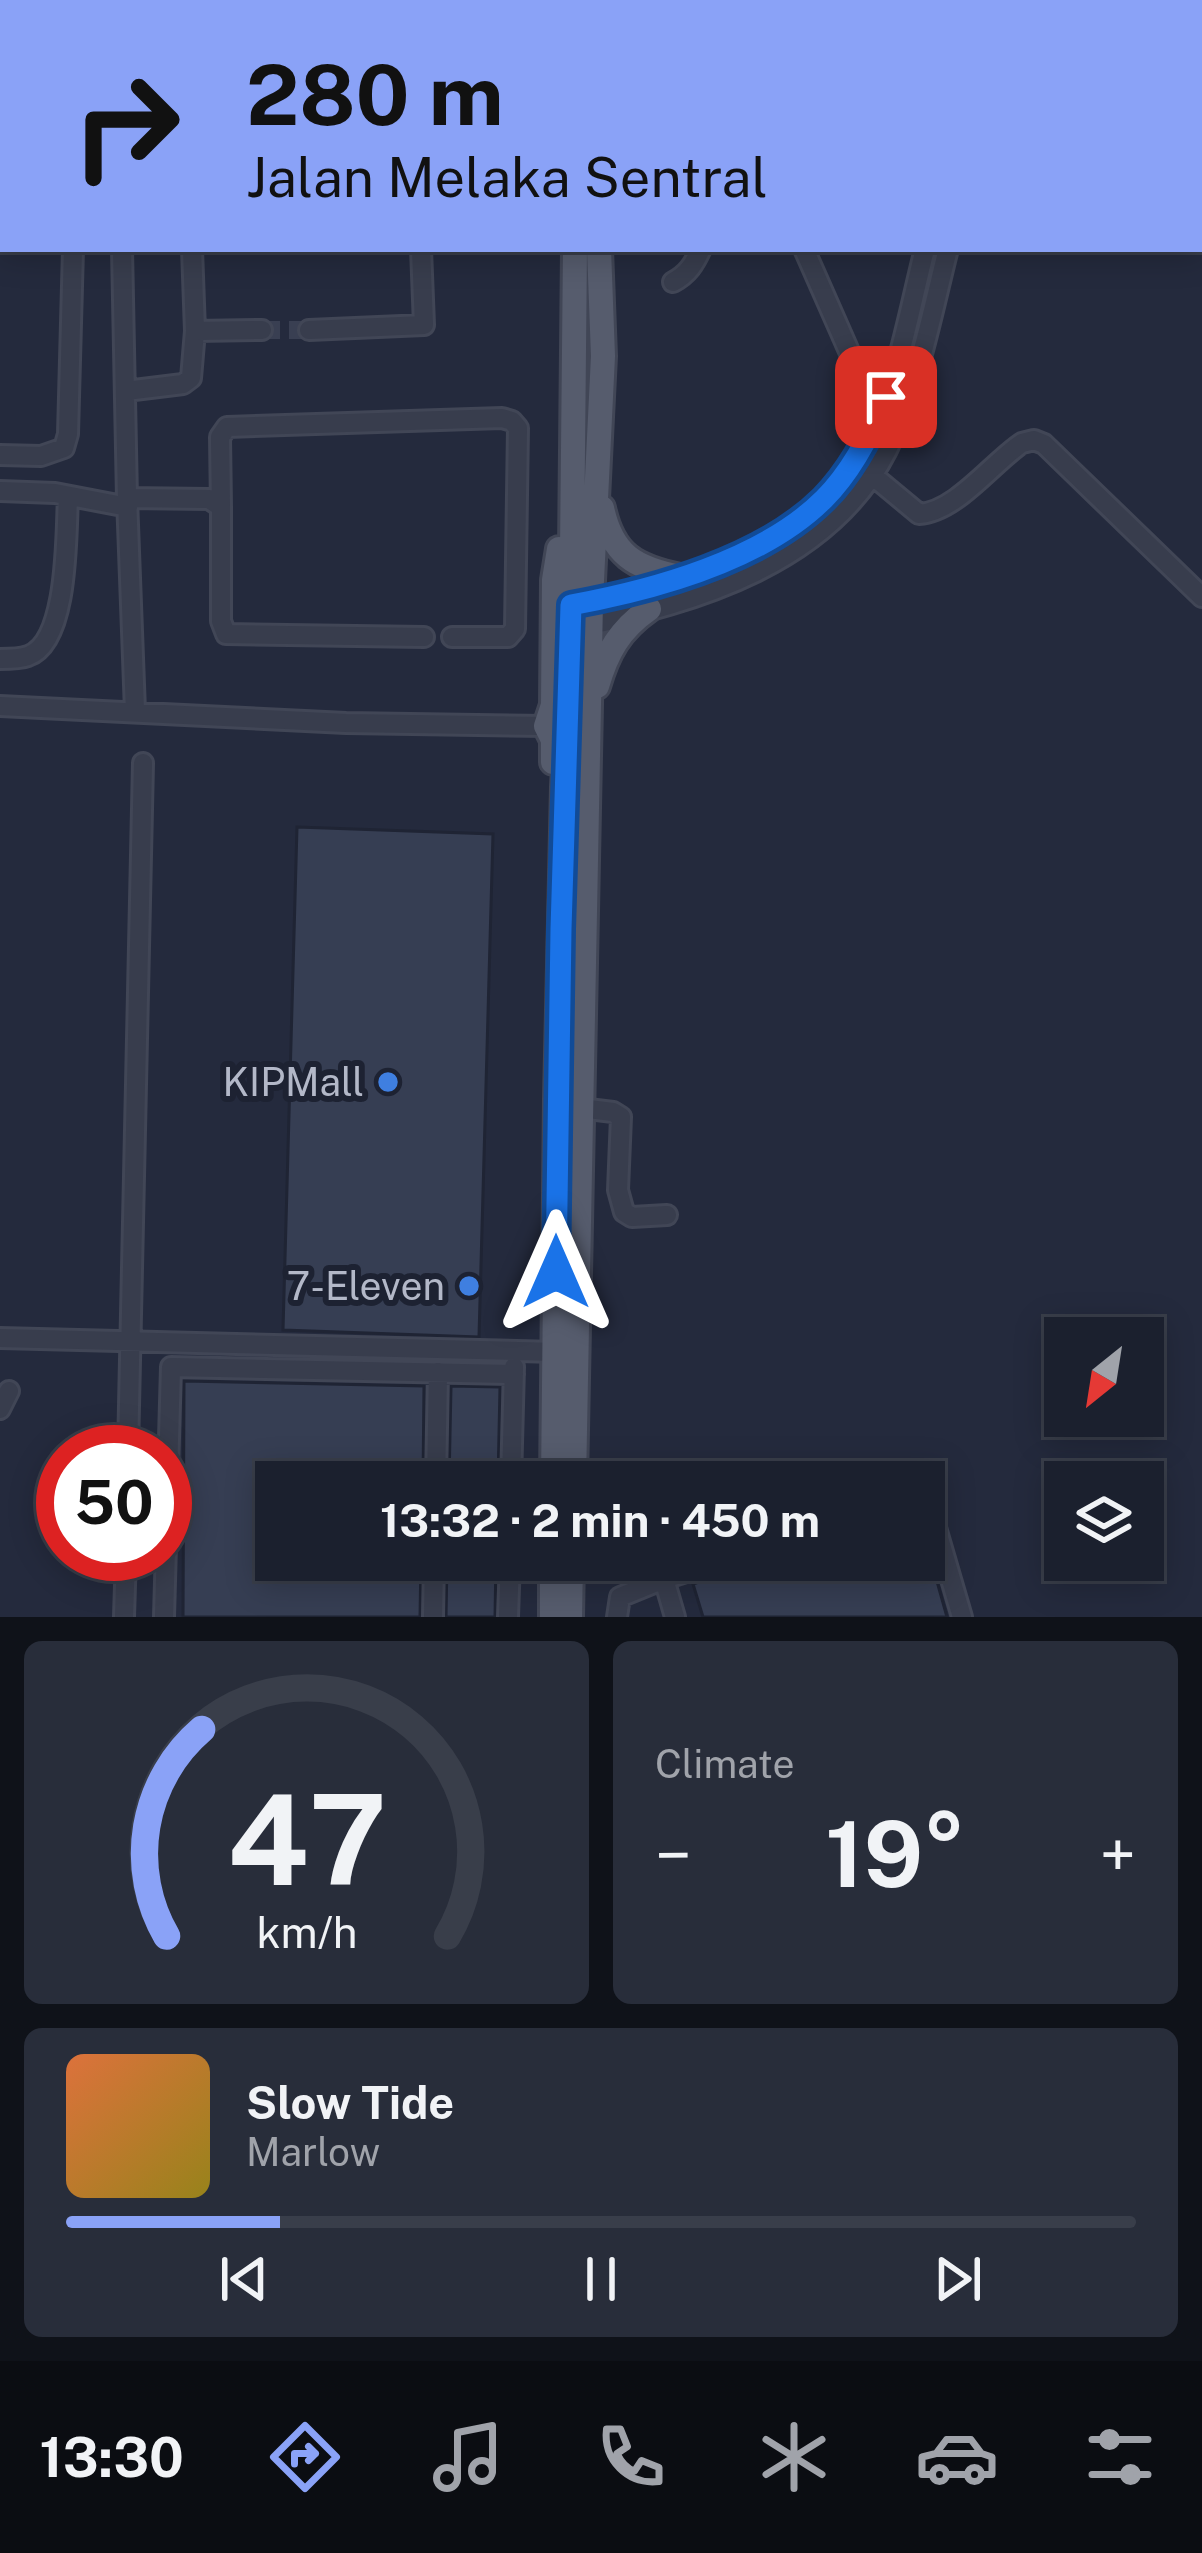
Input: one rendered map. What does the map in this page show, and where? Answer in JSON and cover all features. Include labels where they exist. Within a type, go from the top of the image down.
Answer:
[{"type":"main road","points":[[574,1461],[590,718],[571,519],[575,252]]},
{"type":"main road","points":[[554,1461],[564,788],[598,494],[603,356],[599,252]]},
{"type":"main road","points":[[598,494],[604,521],[622,553],[638,565],[680,578]]},
{"type":"main road","points":[[564,788],[558,782],[553,740],[546,726],[553,706],[554,580],[560,544],[571,519]]},
{"type":"main road","points":[[590,718],[612,646],[649,609]]},
{"type":"main road","points":[[552,1581],[553,1617]]},
{"type":"main road","points":[[570,1617],[571,1581]]},
{"type":"street","points":[[0,455],[41,456],[64,448],[73,252]]},
{"type":"street","points":[[122,252],[136,712]]},
{"type":"street","points":[[126,391],[184,384],[191,378],[192,252]]},
{"type":"street","points":[[309,330],[424,325],[421,252]]},
{"type":"street","points":[[673,282],[684,276],[699,252]]},
{"type":"street","points":[[805,252],[852,358],[886,397]]},
{"type":"street","points":[[581,615],[731,558],[795,524],[824,499],[867,440],[886,397],[925,252]]},
{"type":"street","points":[[581,615],[649,609],[695,598],[785,556],[847,507],[887,450],[906,406],[947,252]]},
{"type":"street","points":[[195,331],[262,330]]},
{"type":"street","points":[[424,637],[226,634],[221,621],[220,437],[227,428],[502,418],[512,422],[518,428],[515,629],[508,638],[452,637]]},
{"type":"street","points":[[872,475],[920,514],[932,513],[1022,443],[1034,440],[1044,444],[1202,597]]},
{"type":"street","points":[[0,491],[127,502],[209,499],[221,507]]},
{"type":"street","points":[[0,659],[28,657],[53,629],[64,578],[68,496]]},
{"type":"street","points":[[0,706],[346,723],[546,726]]},
{"type":"street","points":[[128,1425],[143,763]]},
{"type":"street","points":[[580,1108],[621,1117],[618,1190],[624,1212],[632,1217],[667,1215]]},
{"type":"street","points":[[580,1193],[618,1190]]},
{"type":"street","points":[[0,1338],[556,1352]]},
{"type":"street","points":[[512,1461],[514,1351]]},
{"type":"street","points":[[164,1617],[171,1367],[514,1374]]},
{"type":"street","points":[[436,1461],[438,1372]]},
{"type":"street","points":[[945,1559],[962,1617]]},
{"type":"street","points":[[124,1617],[125,1581]]},
{"type":"street","points":[[434,1581],[434,1617]]},
{"type":"street","points":[[508,1617],[509,1581]]},
{"type":"street","points":[[617,1617],[620,1597],[659,1581]]},
{"type":"street","points":[[665,1581],[675,1617]]},
{"type":"building","name":"KIPMall","points":[[297,827],[493,834],[479,1337],[283,1330]]},
{"type":"building","points":[[184,1381],[424,1386],[423,1461],[255,1461],[255,1581],[421,1581],[420,1617],[183,1617],[183,1581],[192,1581],[192,1425],[184,1425]]},
{"type":"building","points":[[451,1386],[500,1387],[498,1461],[449,1461]]},
{"type":"building","points":[[447,1581],[496,1581],[495,1617],[446,1617]]},
{"type":"building","points":[[937,1581],[947,1617],[703,1617],[693,1584]]},
{"type":"tunnel","points":[[262,330],[309,330]]},
{"type":"place","name":"KIPMall","points":[[388,1082]]},
{"type":"place","name":"7-Eleven","points":[[469,1286]]},
{"type":"route","points":[[556,1272],[571,605],[680,578],[795,524],[848,470],[886,397]]}]
